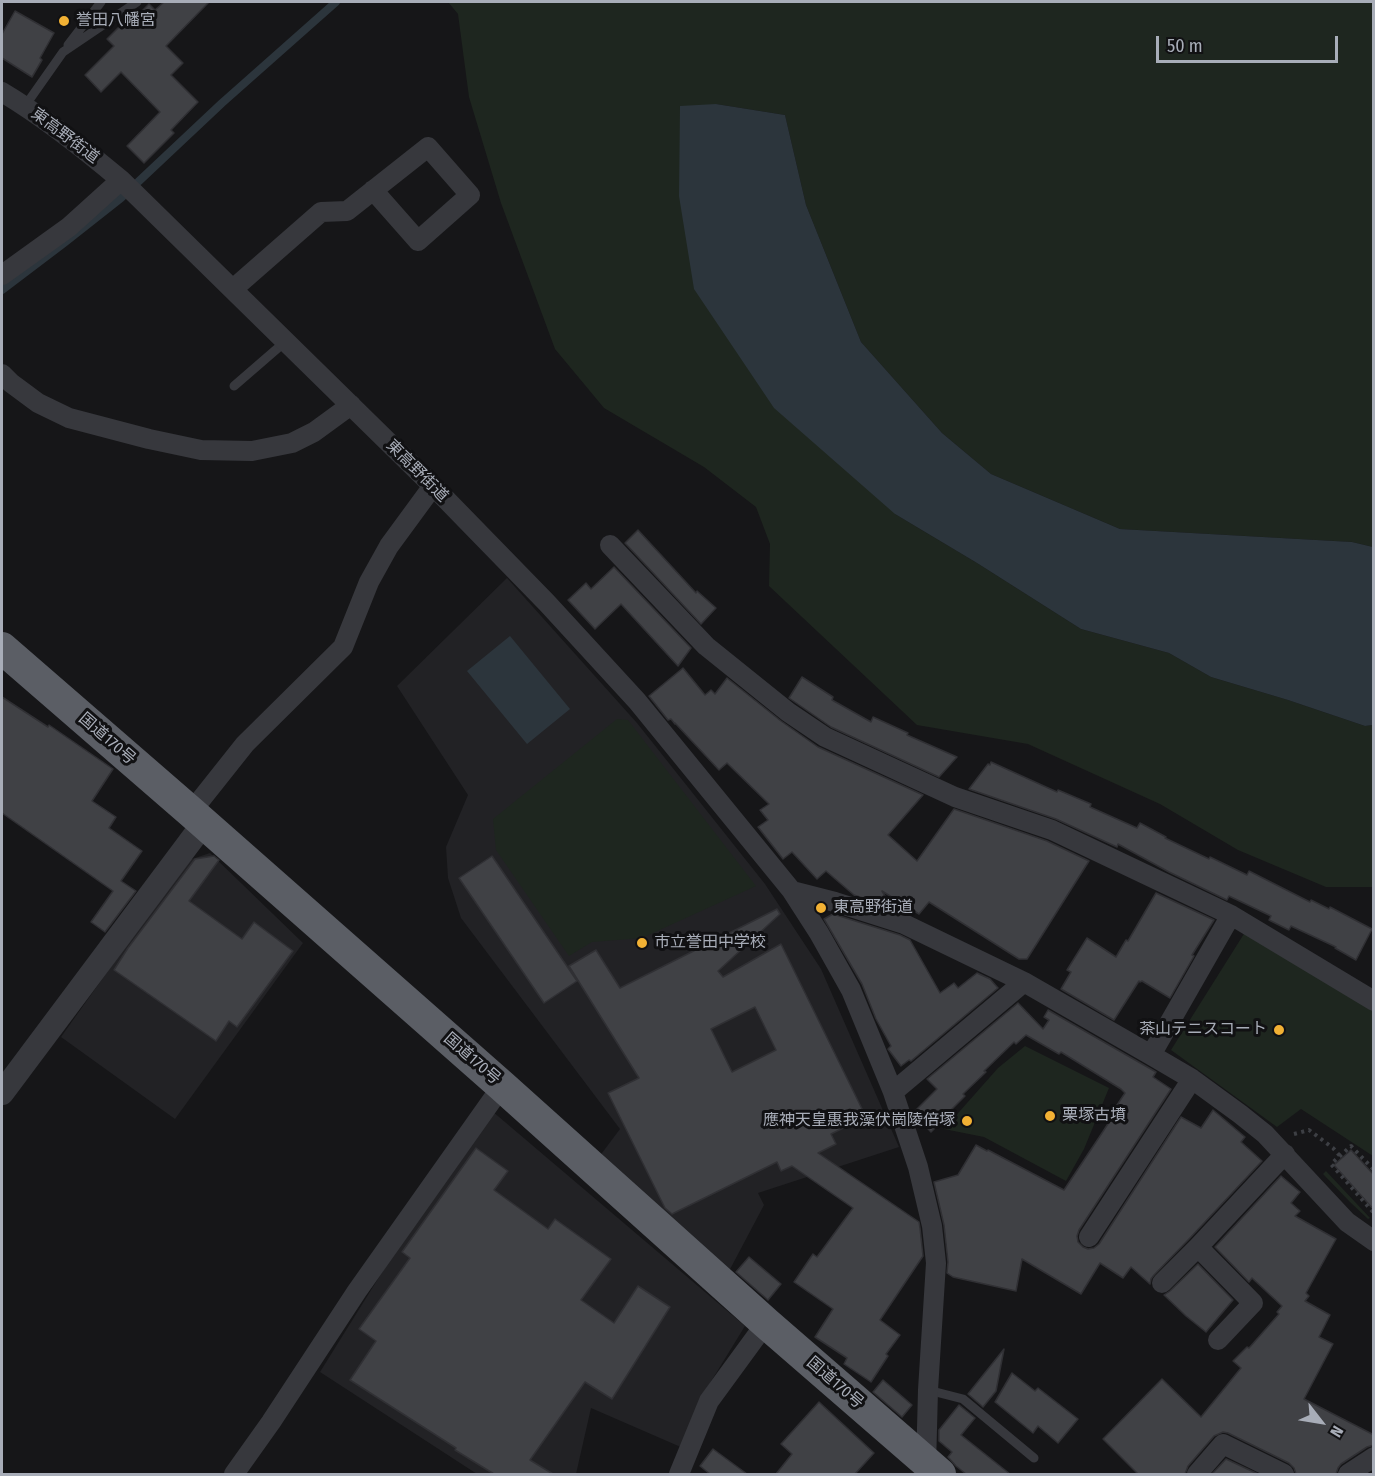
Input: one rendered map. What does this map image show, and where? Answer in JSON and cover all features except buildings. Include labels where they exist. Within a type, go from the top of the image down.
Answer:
[{"type":"highway","name":"国道170号","points":[[2,648],[198,817],[931,1470]]},
{"type":"street","name":"東高野街道","points":[[2,92],[25,106],[88,153],[127,186],[433,486],[637,700],[792,891],[851,990],[894,1092],[918,1167],[932,1226],[936,1263],[928,1390],[931,1470]]},
{"type":"street","points":[[233,289],[321,212],[347,211],[373,190],[428,147],[470,195],[418,241],[373,190]]},
{"type":"street","points":[[2,275],[127,186]]},
{"type":"street","points":[[2,374],[38,403],[69,418],[201,450],[252,451],[292,443],[314,432],[351,405]]},
{"type":"street","points":[[2,1093],[198,817],[245,744],[343,647],[369,582],[389,546],[433,486]]},
{"type":"street","points":[[610,544],[706,646],[788,712],[825,737],[955,797],[1052,830],[1231,915],[1374,1001]]},
{"type":"street","points":[[792,891],[904,924],[1024,982],[1192,1079],[1264,1134],[1347,1222],[1374,1241]]},
{"type":"street","points":[[1151,1055],[1231,915]]},
{"type":"street","points":[[894,1092],[1024,982]]},
{"type":"street","points":[[1089,1237],[1192,1079]]},
{"type":"street","points":[[234,1474],[357,1291],[502,1086]]},
{"type":"street","points":[[1162,1283],[1285,1154]]},
{"type":"street","points":[[1198,1247],[1252,1303],[1218,1340]]},
{"type":"street","points":[[679,1474],[709,1401],[766,1323]]},
{"type":"street","points":[[1197,1474],[1223,1444],[1284,1474]]},
{"type":"street","points":[[1348,1474],[1374,1457]]},
{"type":"lane","points":[[25,106],[101,2]]},
{"type":"lane","points":[[63,52],[137,2]]},
{"type":"lane","points":[[234,386],[286,341]]},
{"type":"lane","points":[[928,1390],[963,1399],[1034,1458]]},
{"type":"path","points":[[1294,1134],[1309,1130],[1340,1156]]},
{"type":"path","points":[[1374,1170],[1351,1146],[1330,1164],[1332,1169],[1374,1212]]},
{"type":"shaded area","points":[[448,2],[1373,2],[1373,547],[1352,542],[1120,529],[991,474],[942,433],[861,342],[806,205],[785,115],[716,104],[895,514],[1081,629],[1169,653],[1211,677],[1365,726],[1373,725],[1373,887],[1326,887],[1238,850],[1160,804],[1028,744],[917,725],[769,586],[770,544],[756,507],[704,467],[604,408],[555,349],[501,203],[469,97],[458,14]]},
{"type":"shaded area","points":[[716,104],[785,115],[806,205],[861,342],[942,433],[991,474],[1120,529],[1352,542],[1373,547],[1373,725],[1365,726],[1211,677],[1169,653],[1081,629],[895,514],[774,408],[694,289],[679,196],[680,106]]},
{"type":"shaded area","name":"市立誉田中学校","points":[[507,578],[637,723],[765,884],[821,969],[899,1147],[758,1193],[764,1205],[728,1273],[599,1157],[620,1129],[461,918],[448,878],[446,847],[468,795],[397,686]]},
{"type":"shaded area","points":[[510,636],[570,709],[527,744],[467,671]]},
{"type":"shaded area","points":[[617,719],[628,720],[756,886],[642,938],[592,942],[569,956],[496,850],[493,819]]},
{"type":"shaded area","points":[[210,853],[303,943],[175,1119],[61,1037],[186,861]]},
{"type":"shaded area","name":"茶山テニスコート","points":[[1247,929],[1373,1010],[1373,1156],[1301,1109],[1277,1127],[1171,1050]]},
{"type":"shaded area","points":[[1025,1046],[1109,1088],[1084,1149],[1066,1181],[984,1137],[944,1129],[998,1068]]},
{"type":"shaded area","points":[[492,1111],[745,1326],[702,1396],[683,1448],[591,1408],[576,1474],[477,1474],[320,1372],[386,1266]]},
{"type":"shaded area","points":[[1326,1171],[1370,1218],[1368,1219],[1323,1174]]},
{"type":"waterway","points":[[2,290],[121,198],[222,103],[336,2]]},
{"type":"place","name":"誉田八幡宮","points":[[64,21]]},
{"type":"place","name":"東高野街道","points":[[821,908]]},
{"type":"place","name":"市立誉田中学校","points":[[642,943]]},
{"type":"place","name":"茶山テニスコート","points":[[1279,1030]]},
{"type":"place","name":"栗塚古墳","points":[[1050,1116]]},
{"type":"place","name":"應神天皇惠我藻伏崗陵倍塚","points":[[967,1121]]}]
